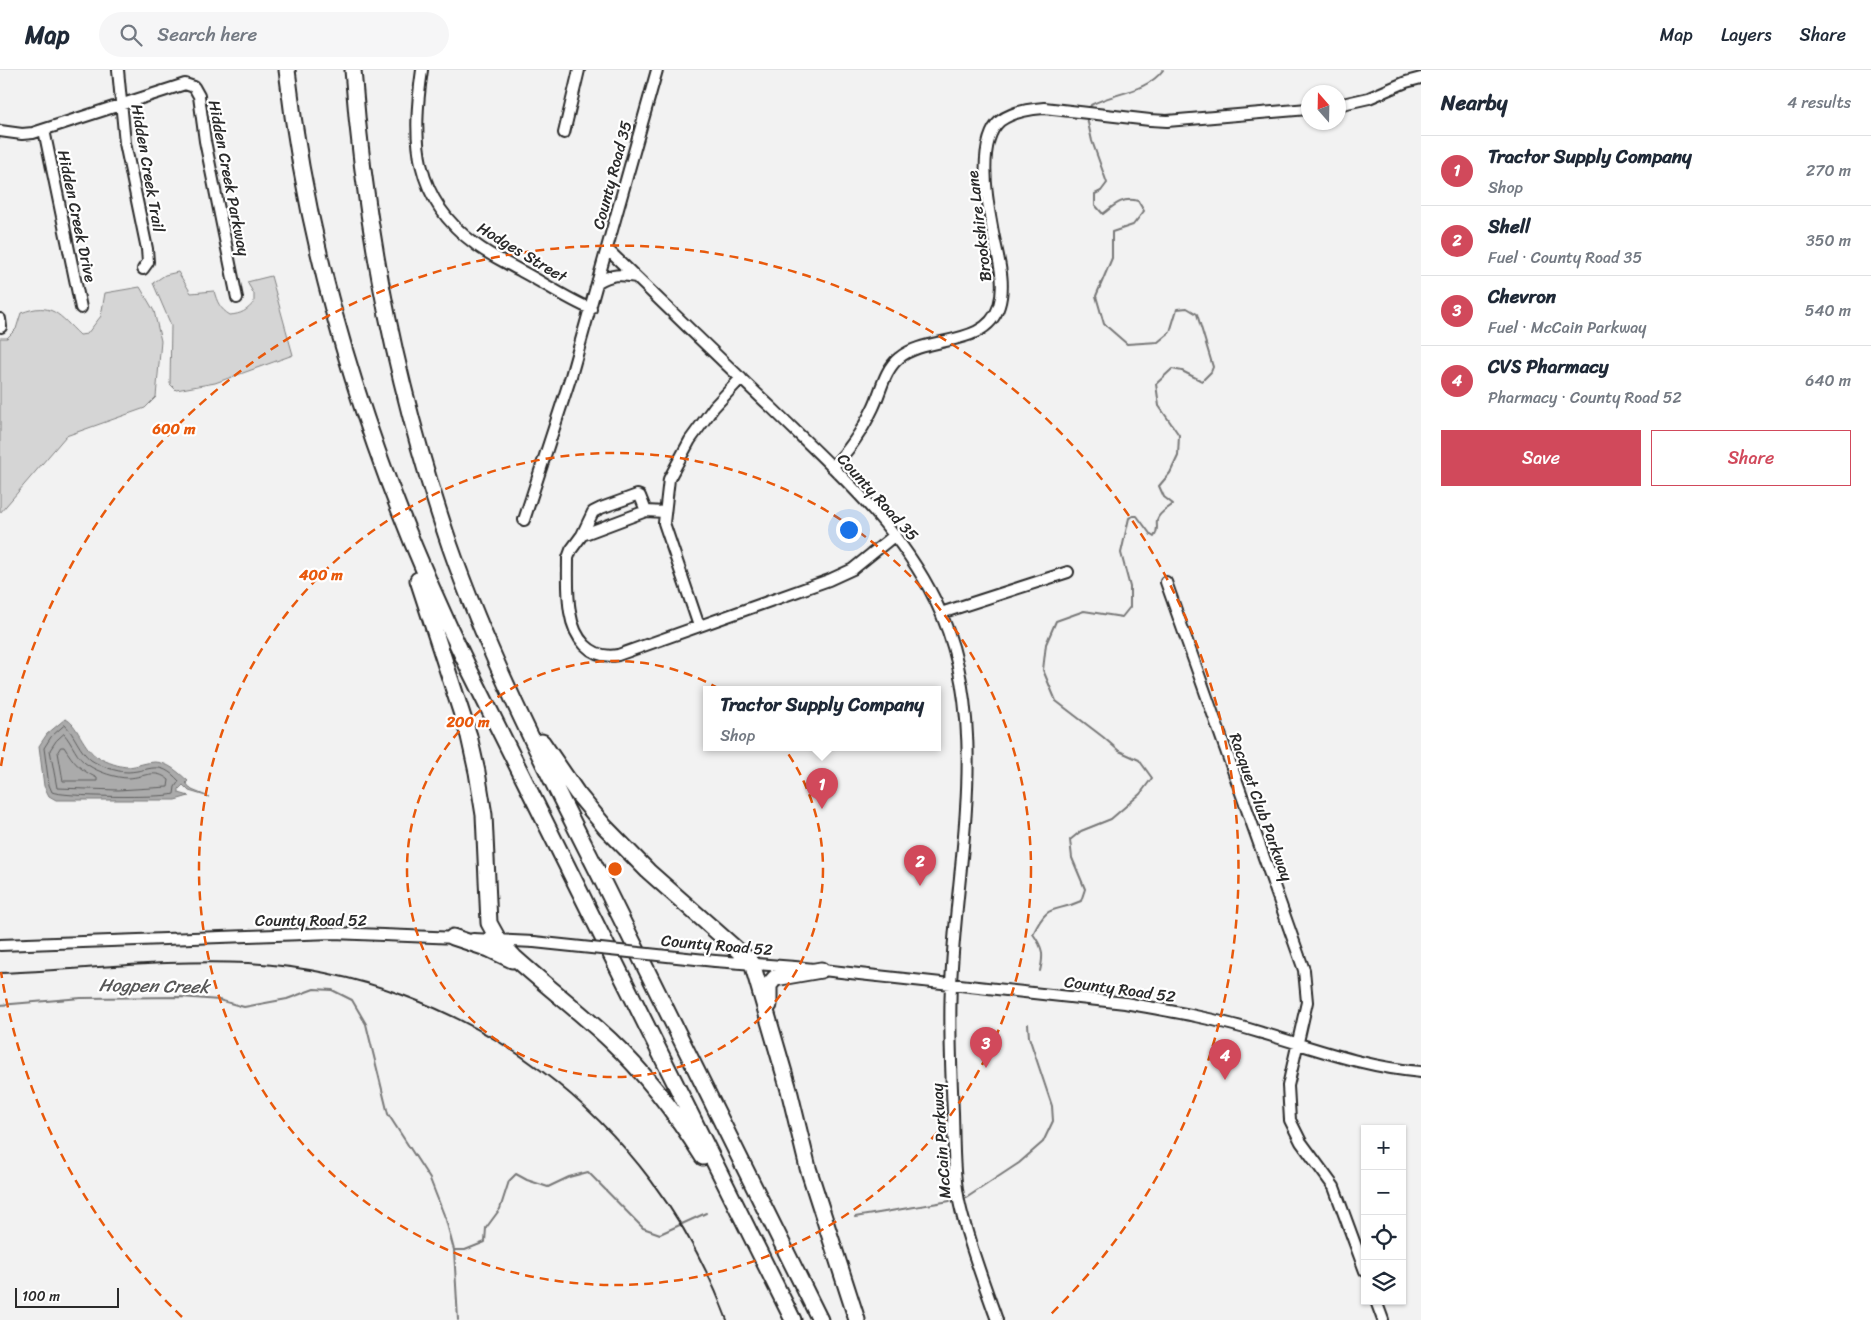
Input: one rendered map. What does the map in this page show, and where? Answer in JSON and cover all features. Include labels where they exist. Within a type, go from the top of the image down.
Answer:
[{"type":"highway","points":[[287,70],[298,146],[315,235],[338,331],[469,736],[484,815],[489,923],[499,941],[525,967],[611,1040],[651,1084],[697,1147],[756,1244]]},
{"type":"highway","points":[[353,70],[364,184],[377,268],[392,340],[427,474],[450,546],[491,650],[550,777],[820,1320]]},
{"type":"highway","points":[[370,434],[404,525],[441,611],[793,1320]]},
{"type":"highway","points":[[491,650],[545,746],[568,782],[595,816],[648,871],[752,963],[784,1074],[815,1193],[857,1320]]},
{"type":"highway","points":[[453,937],[489,949],[525,967]]},
{"type":"highway","points":[[784,1074],[768,1000],[769,985],[775,978],[821,970]]},
{"type":"street","name":"Hidden Creek Trail","points":[[118,70],[125,143],[148,249],[148,262],[143,269]]},
{"type":"street","name":"Hodges Street","points":[[422,70],[416,118],[418,152],[426,184],[443,213],[466,237],[489,254],[591,309]]},
{"type":"street","points":[[564,133],[579,70]]},
{"type":"street","name":"County Road 35","points":[[657,70],[607,249],[832,467],[878,515],[895,535],[915,564],[941,613],[950,635],[964,702],[966,751],[966,827],[950,984]]},
{"type":"street","points":[[1346,103],[1369,98],[1406,82],[1421,78]]},
{"type":"street","name":"Hidden Creek Parkway","points":[[0,131],[22,134],[44,130],[185,84],[191,85],[196,89],[238,298]]},
{"type":"street","name":"Brookshire Lane","points":[[832,467],[863,428],[890,369],[899,358],[917,349],[968,335],[986,326],[995,315],[999,306],[1002,286],[990,215],[986,169],[988,144],[991,134],[999,122],[1012,115],[1044,108],[1167,121],[1301,110]]},
{"type":"street","name":"Hidden Creek Drive","points":[[44,130],[81,308]]},
{"type":"street","points":[[524,520],[568,386],[607,249]]},
{"type":"street","points":[[598,282],[617,274],[636,277]]},
{"type":"street","points":[[699,626],[664,523],[669,479],[690,440],[714,407],[741,378]]},
{"type":"street","points":[[646,512],[640,496],[637,495],[593,512],[568,558],[570,613],[578,636],[588,648],[599,655],[610,656],[829,580],[854,569],[895,535]]},
{"type":"street","points":[[582,535],[646,512],[666,512]]},
{"type":"street","points":[[941,613],[1068,572]]},
{"type":"street","name":"Racquet Club Parkway","points":[[1166,582],[1302,964],[1307,1002],[1288,1086],[1290,1120],[1301,1142],[1334,1187],[1361,1260]]},
{"type":"street","name":"County Road 52","points":[[0,945],[333,933],[534,942],[1083,998],[1177,1012],[1245,1028],[1365,1064],[1421,1072]]},
{"type":"street","name":"McCain Parkway","points":[[950,984],[954,1161],[957,1189],[960,1209],[972,1250],[996,1320]]},
{"type":"street","points":[[1377,1305],[1383,1320]]},
{"type":"shaded area","points":[[178,272],[191,293],[214,291],[219,305],[230,315],[244,312],[254,302],[254,294],[247,282],[271,276],[293,355],[215,383],[176,390],[170,384],[171,325],[153,283],[165,275]]},
{"type":"shaded area","points":[[140,287],[154,311],[161,341],[156,397],[145,408],[66,436],[0,513],[0,338],[7,338],[16,329],[21,313],[40,309],[48,309],[54,312],[80,335],[87,334],[101,316],[105,293]]},
{"type":"water","points":[[65,719],[73,725],[89,749],[99,758],[125,767],[160,762],[173,768],[188,781],[186,783],[192,790],[209,797],[189,791],[183,785],[179,789],[179,793],[189,796],[175,800],[56,800],[49,796],[44,786],[39,746],[47,734]]},
{"type":"waterway","name":"Hogpen Creek","points":[[1090,107],[1100,101],[1139,88],[1163,70]]},
{"type":"waterway","name":"Hogpen Creek","points":[[1040,971],[1042,951],[1033,934],[1048,912],[1081,901],[1085,889],[1072,858],[1070,840],[1081,831],[1111,819],[1140,794],[1152,778],[1139,760],[1119,751],[1056,701],[1043,670],[1046,644],[1056,621],[1084,611],[1122,617],[1130,607],[1130,587],[1121,553],[1129,518],[1137,516],[1154,537],[1156,535],[1158,517],[1173,504],[1164,497],[1159,486],[1170,473],[1178,456],[1179,435],[1159,406],[1156,384],[1172,369],[1182,371],[1202,381],[1211,372],[1213,367],[1197,314],[1187,308],[1177,309],[1170,332],[1158,342],[1127,344],[1104,324],[1096,296],[1112,258],[1112,232],[1133,225],[1144,211],[1138,201],[1133,200],[1123,201],[1103,214],[1095,205],[1095,194],[1101,191],[1107,183],[1092,141],[1087,118]]},
{"type":"waterway","name":"Hogpen Creek","points":[[0,1005],[81,998],[181,997],[219,1000],[244,1007],[287,999],[314,989],[332,990],[352,1000],[366,1024],[388,1114],[430,1179],[446,1220],[454,1250],[465,1250],[485,1242],[486,1228],[500,1209],[509,1181],[516,1174],[548,1187],[569,1177],[588,1172],[643,1228],[660,1234],[706,1213]]},
{"type":"waterway","name":"Hogpen Creek","points":[[966,1198],[1019,1163],[1043,1142],[1053,1121],[1052,1106],[1029,1037],[1028,1024]]},
{"type":"waterway","name":"Hogpen Creek","points":[[855,1217],[950,1201]]},
{"type":"waterway","points":[[454,1250],[458,1320]]},
{"type":"railway","points":[[0,973],[186,962],[248,963],[328,974],[404,995],[475,1028],[541,1070],[600,1121],[651,1181],[694,1247],[727,1320]]},
{"type":"place","name":"Tractor Supply Company","points":[[822,809]]},
{"type":"place","name":"Shell","points":[[920,886]]},
{"type":"place","name":"Chevron","points":[[986,1068]]},
{"type":"place","name":"CVS Pharmacy","points":[[1225,1080]]}]
